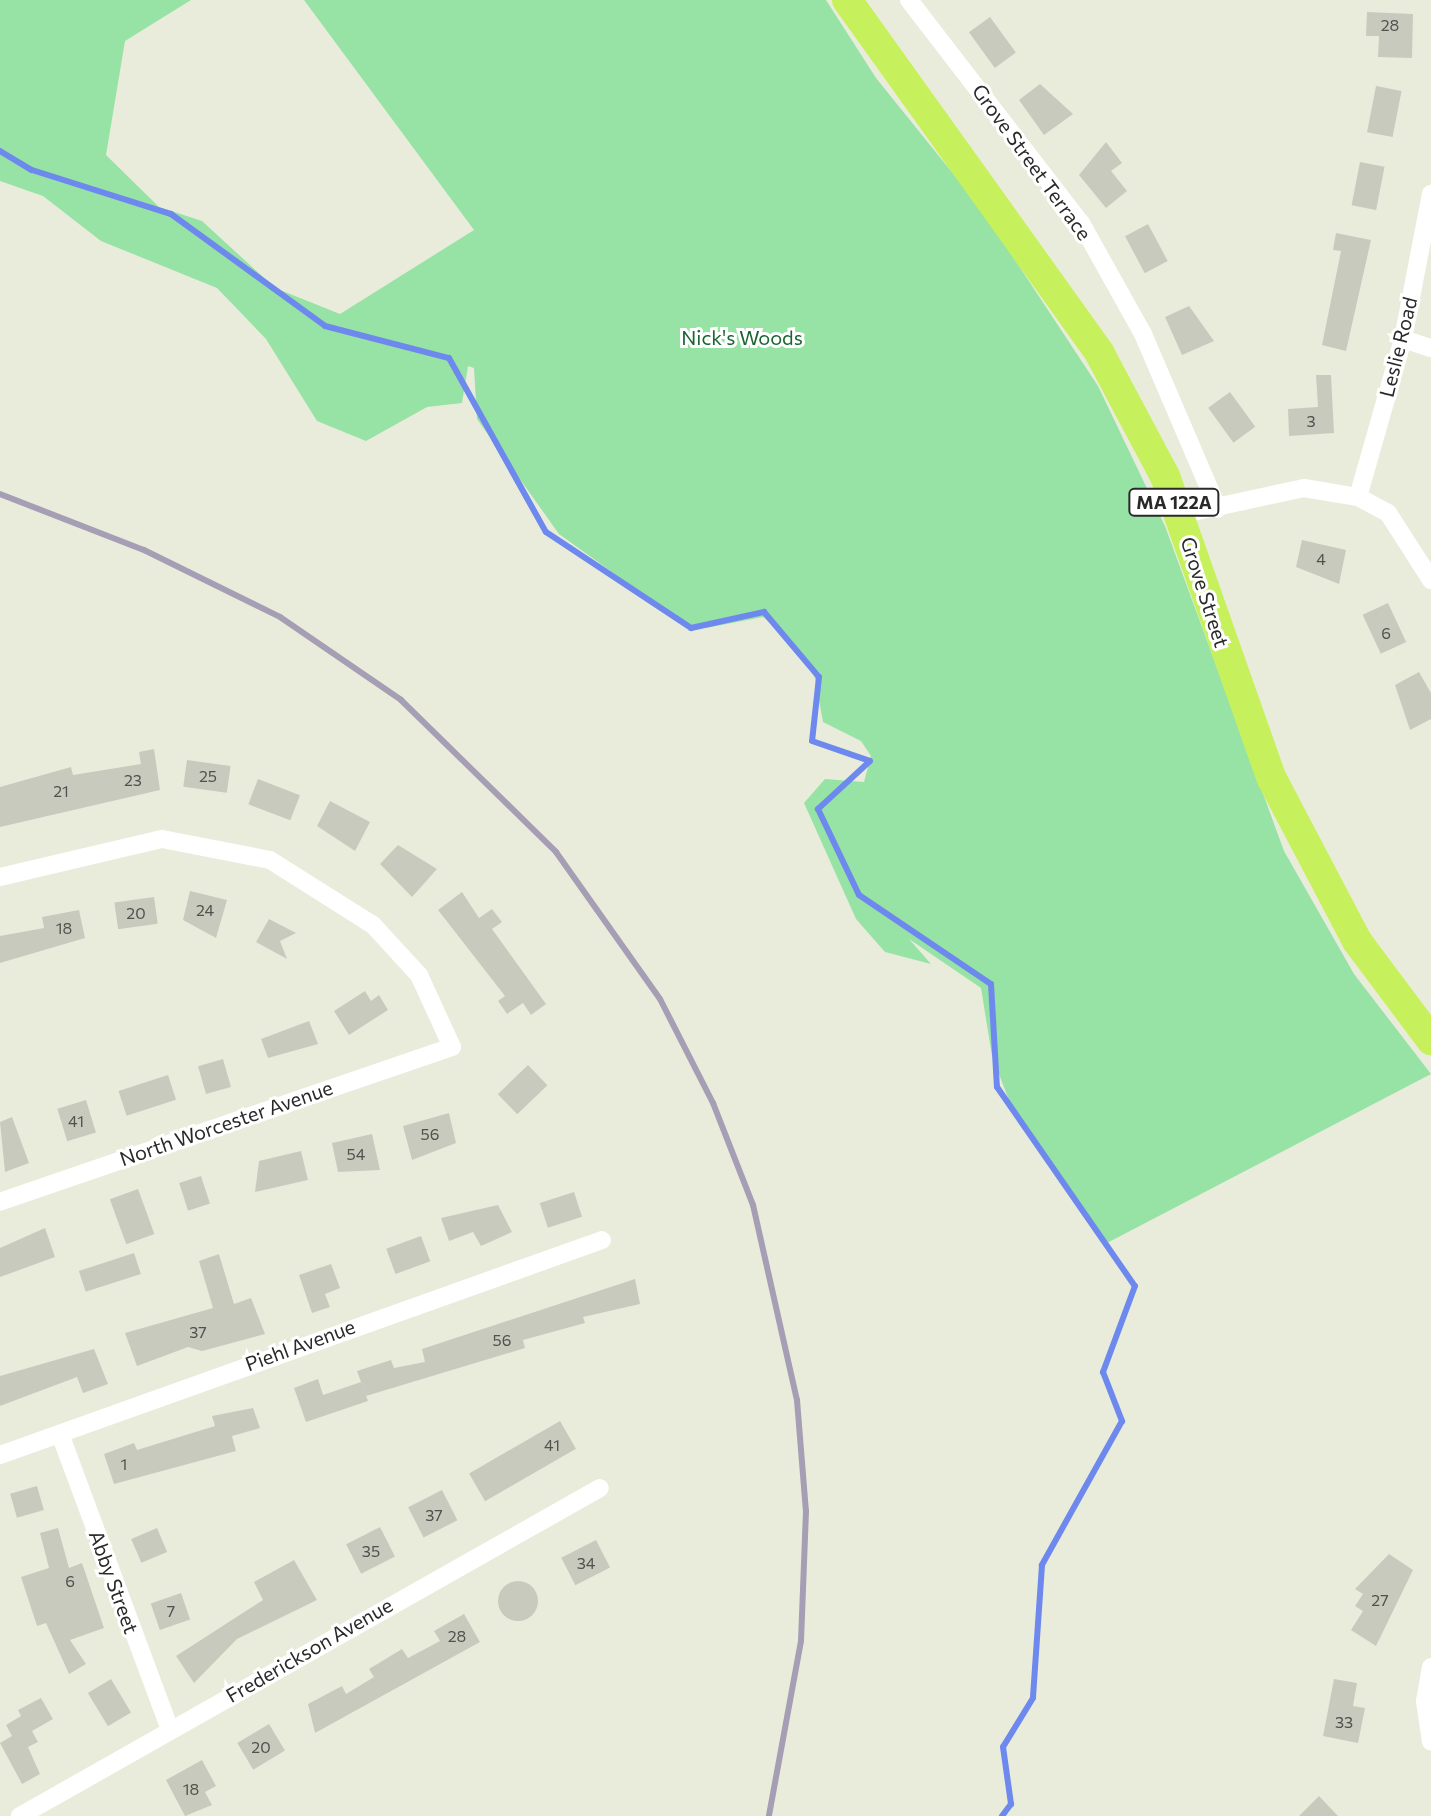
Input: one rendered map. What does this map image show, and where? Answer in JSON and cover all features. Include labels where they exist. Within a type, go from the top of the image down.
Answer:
[{"type":"main road","name":"Grove Street","points":[[847,0],[1076,315],[1145,434],[1179,515],[1272,779],[1349,928],[1431,1040]]},
{"type":"street","name":"Grove Street Terrace","points":[[909,0],[1081,223],[1143,334],[1218,509]]},
{"type":"street","name":"Leslie Road","points":[[1358,497],[1403,339],[1431,194]]},
{"type":"street","points":[[1403,339],[1431,348]]},
{"type":"street","points":[[1179,515],[1304,488],[1358,497],[1388,513],[1431,580]]},
{"type":"street","name":"North Worcester Avenue","points":[[0,877],[162,839],[270,860],[373,925],[419,975],[452,1047],[0,1202]]},
{"type":"street","name":"Piehl Avenue","points":[[0,1455],[602,1240]]},
{"type":"street","name":"Abby Street","points":[[60,1434],[170,1730]]},
{"type":"street","name":"Frederickson Avenue","points":[[20,1816],[600,1488]]},
{"type":"street","points":[[1431,1667],[1425,1701],[1431,1742]]},
{"type":"green space","name":"Nick's Woods","points":[[0,0],[191,0],[125,41],[106,155],[159,207],[202,221],[275,288],[340,314],[474,230],[304,0],[826,0],[876,78],[980,207],[1098,386],[1165,526],[1284,851],[1354,974],[1431,1074],[1105,1244],[1012,1108],[992,1056],[981,988],[909,939],[931,964],[885,952],[856,919],[804,803],[825,779],[864,782],[871,756],[861,741],[823,722],[815,678],[792,641],[763,617],[706,628],[683,623],[559,534],[477,419],[474,368],[468,366],[462,403],[427,407],[366,441],[317,421],[266,339],[217,288],[101,241],[43,196],[0,181]]},
{"type":"building","points":[[1367,12],[1413,14],[1412,58],[1378,57],[1379,36],[1366,36]]},
{"type":"building","points":[[990,17],[1016,53],[995,68],[969,32]]},
{"type":"building","points":[[1040,84],[1073,114],[1044,135],[1019,100]]},
{"type":"building","points":[[1376,86],[1402,91],[1393,137],[1367,132]]},
{"type":"building","points":[[1106,142],[1122,163],[1111,171],[1127,191],[1106,208],[1079,175]]},
{"type":"building","points":[[1360,162],[1385,167],[1376,210],[1352,205]]},
{"type":"building","points":[[1148,224],[1168,261],[1145,273],[1125,236]]},
{"type":"building","points":[[1336,233],[1371,240],[1346,351],[1322,345],[1341,251],[1333,250]]},
{"type":"building","points":[[1189,306],[1214,341],[1182,355],[1165,317]]},
{"type":"building","points":[[1316,375],[1331,375],[1334,433],[1289,436],[1288,409],[1318,407]]},
{"type":"building","points":[[1230,392],[1255,427],[1233,443],[1208,408]]},
{"type":"building","points":[[1302,540],[1346,550],[1339,584],[1296,567]]},
{"type":"building","points":[[1388,603],[1406,642],[1381,654],[1363,615]]},
{"type":"building","points":[[1419,672],[1431,693],[1431,719],[1410,730],[1395,685]]},
{"type":"building","points":[[154,749],[160,790],[0,827],[0,787],[71,767],[73,775],[141,764],[139,752]]},
{"type":"building","points":[[187,760],[231,766],[227,793],[183,787]]},
{"type":"building","points":[[258,779],[300,795],[290,820],[248,804]]},
{"type":"building","points":[[330,801],[370,822],[355,851],[317,826]]},
{"type":"building","points":[[398,845],[437,869],[412,897],[380,864]]},
{"type":"building","points":[[190,891],[227,900],[216,938],[183,920]]},
{"type":"building","points":[[462,892],[479,918],[492,909],[502,922],[492,929],[546,1004],[531,1015],[523,1003],[507,1014],[498,1001],[505,996],[438,910]]},
{"type":"building","points":[[154,897],[158,924],[118,929],[114,903]]},
{"type":"building","points":[[79,910],[85,938],[0,963],[0,936],[44,928],[42,917]]},
{"type":"building","points":[[269,919],[296,933],[280,941],[287,959],[256,942]]},
{"type":"building","points":[[365,991],[371,1001],[379,995],[388,1010],[349,1035],[334,1011]]},
{"type":"building","points":[[309,1021],[318,1044],[268,1058],[261,1039]]},
{"type":"building","points":[[223,1059],[231,1087],[206,1094],[198,1066]]},
{"type":"building","points":[[528,1065],[547,1085],[517,1114],[498,1094]]},
{"type":"building","points":[[168,1075],[176,1100],[127,1116],[119,1091]]},
{"type":"building","points":[[86,1100],[96,1133],[67,1141],[57,1109]]},
{"type":"building","points":[[449,1113],[456,1143],[412,1160],[403,1126]]},
{"type":"building","points":[[12,1117],[29,1163],[5,1172],[0,1122]]},
{"type":"building","points":[[372,1134],[380,1170],[338,1172],[332,1143]]},
{"type":"building","points":[[301,1151],[308,1180],[255,1192],[259,1161]]},
{"type":"building","points":[[201,1176],[210,1204],[188,1211],[179,1183]]},
{"type":"building","points":[[138,1189],[154,1234],[126,1244],[110,1199]]},
{"type":"building","points":[[574,1192],[582,1217],[548,1228],[540,1203]]},
{"type":"building","points":[[498,1205],[512,1232],[481,1246],[473,1232],[449,1241],[441,1218]]},
{"type":"building","points":[[45,1228],[55,1257],[0,1277],[0,1248]]},
{"type":"building","points":[[421,1236],[430,1261],[395,1274],[386,1249]]},
{"type":"building","points":[[134,1253],[141,1274],[86,1292],[79,1271]]},
{"type":"building","points":[[219,1254],[234,1304],[251,1298],[265,1334],[202,1351],[188,1347],[137,1366],[125,1333],[213,1308],[199,1261]]},
{"type":"building","points":[[331,1264],[340,1288],[325,1294],[330,1307],[312,1313],[299,1275]]},
{"type":"building","points":[[635,1279],[640,1304],[583,1317],[585,1323],[523,1340],[525,1348],[366,1396],[357,1371],[391,1360],[394,1368],[425,1362],[422,1349]]},
{"type":"building","points":[[94,1349],[108,1384],[83,1393],[77,1377],[0,1406],[0,1376]]},
{"type":"building","points":[[318,1379],[323,1395],[361,1382],[368,1401],[306,1422],[294,1388]]},
{"type":"building","points":[[253,1408],[260,1428],[232,1436],[236,1451],[114,1484],[104,1454],[134,1443],[137,1450],[215,1426],[212,1416]]},
{"type":"building","points":[[560,1421],[576,1449],[485,1501],[469,1474]]},
{"type":"building","points":[[37,1486],[44,1510],[17,1518],[10,1494]]},
{"type":"building","points":[[442,1490],[457,1520],[424,1538],[408,1507]]},
{"type":"building","points":[[380,1527],[395,1556],[361,1574],[346,1544]]},
{"type":"building","points":[[58,1528],[69,1568],[82,1563],[104,1628],[70,1640],[86,1664],[69,1674],[46,1623],[37,1626],[21,1577],[49,1568],[40,1533]]},
{"type":"building","points":[[157,1528],[167,1552],[141,1563],[131,1539]]},
{"type":"building","points":[[596,1540],[610,1568],[575,1585],[561,1558]]},
{"type":"building","points":[[1389,1554],[1413,1570],[1376,1646],[1351,1630],[1363,1611],[1355,1606],[1363,1594],[1355,1589]]},
{"type":"building","points":[[294,1560],[317,1600],[237,1639],[194,1683],[176,1656],[263,1600],[254,1582]]},
{"type":"building","points":[[518,1581],[532,1587],[538,1601],[532,1615],[518,1621],[504,1615],[498,1601],[504,1587]]},
{"type":"building","points":[[181,1593],[190,1619],[160,1630],[151,1603]]},
{"type":"building","points":[[464,1614],[480,1642],[315,1733],[308,1704],[342,1686],[346,1694],[374,1677],[369,1669],[402,1649],[408,1658],[440,1641],[434,1631]]},
{"type":"building","points":[[111,1679],[131,1712],[108,1726],[88,1693]]},
{"type":"building","points":[[1334,1679],[1357,1683],[1353,1706],[1365,1708],[1358,1743],[1323,1736]]},
{"type":"building","points":[[41,1698],[53,1719],[32,1731],[38,1742],[28,1747],[40,1774],[22,1784],[0,1743],[12,1736],[6,1725],[21,1716],[18,1710]]},
{"type":"building","points":[[269,1724],[285,1751],[253,1770],[237,1743]]},
{"type":"building","points":[[202,1760],[216,1786],[205,1792],[212,1805],[185,1816],[166,1780]]},
{"type":"building","points":[[1319,1796],[1338,1816],[1299,1816]]},
{"type":"waterway","points":[[0,151],[32,170],[171,214],[325,326],[449,358],[546,532],[691,628],[764,612],[819,677],[812,741],[870,761],[818,809],[859,895],[991,984],[997,1087],[1135,1286],[1103,1372],[1122,1421],[1042,1565],[1033,1698],[1003,1747],[1011,1804],[1002,1816]]},
{"type":"railway","points":[[0,494],[144,550],[280,617],[401,700],[556,852],[660,999],[713,1103],[753,1205],[797,1400],[806,1511],[801,1641],[769,1816]]}]
